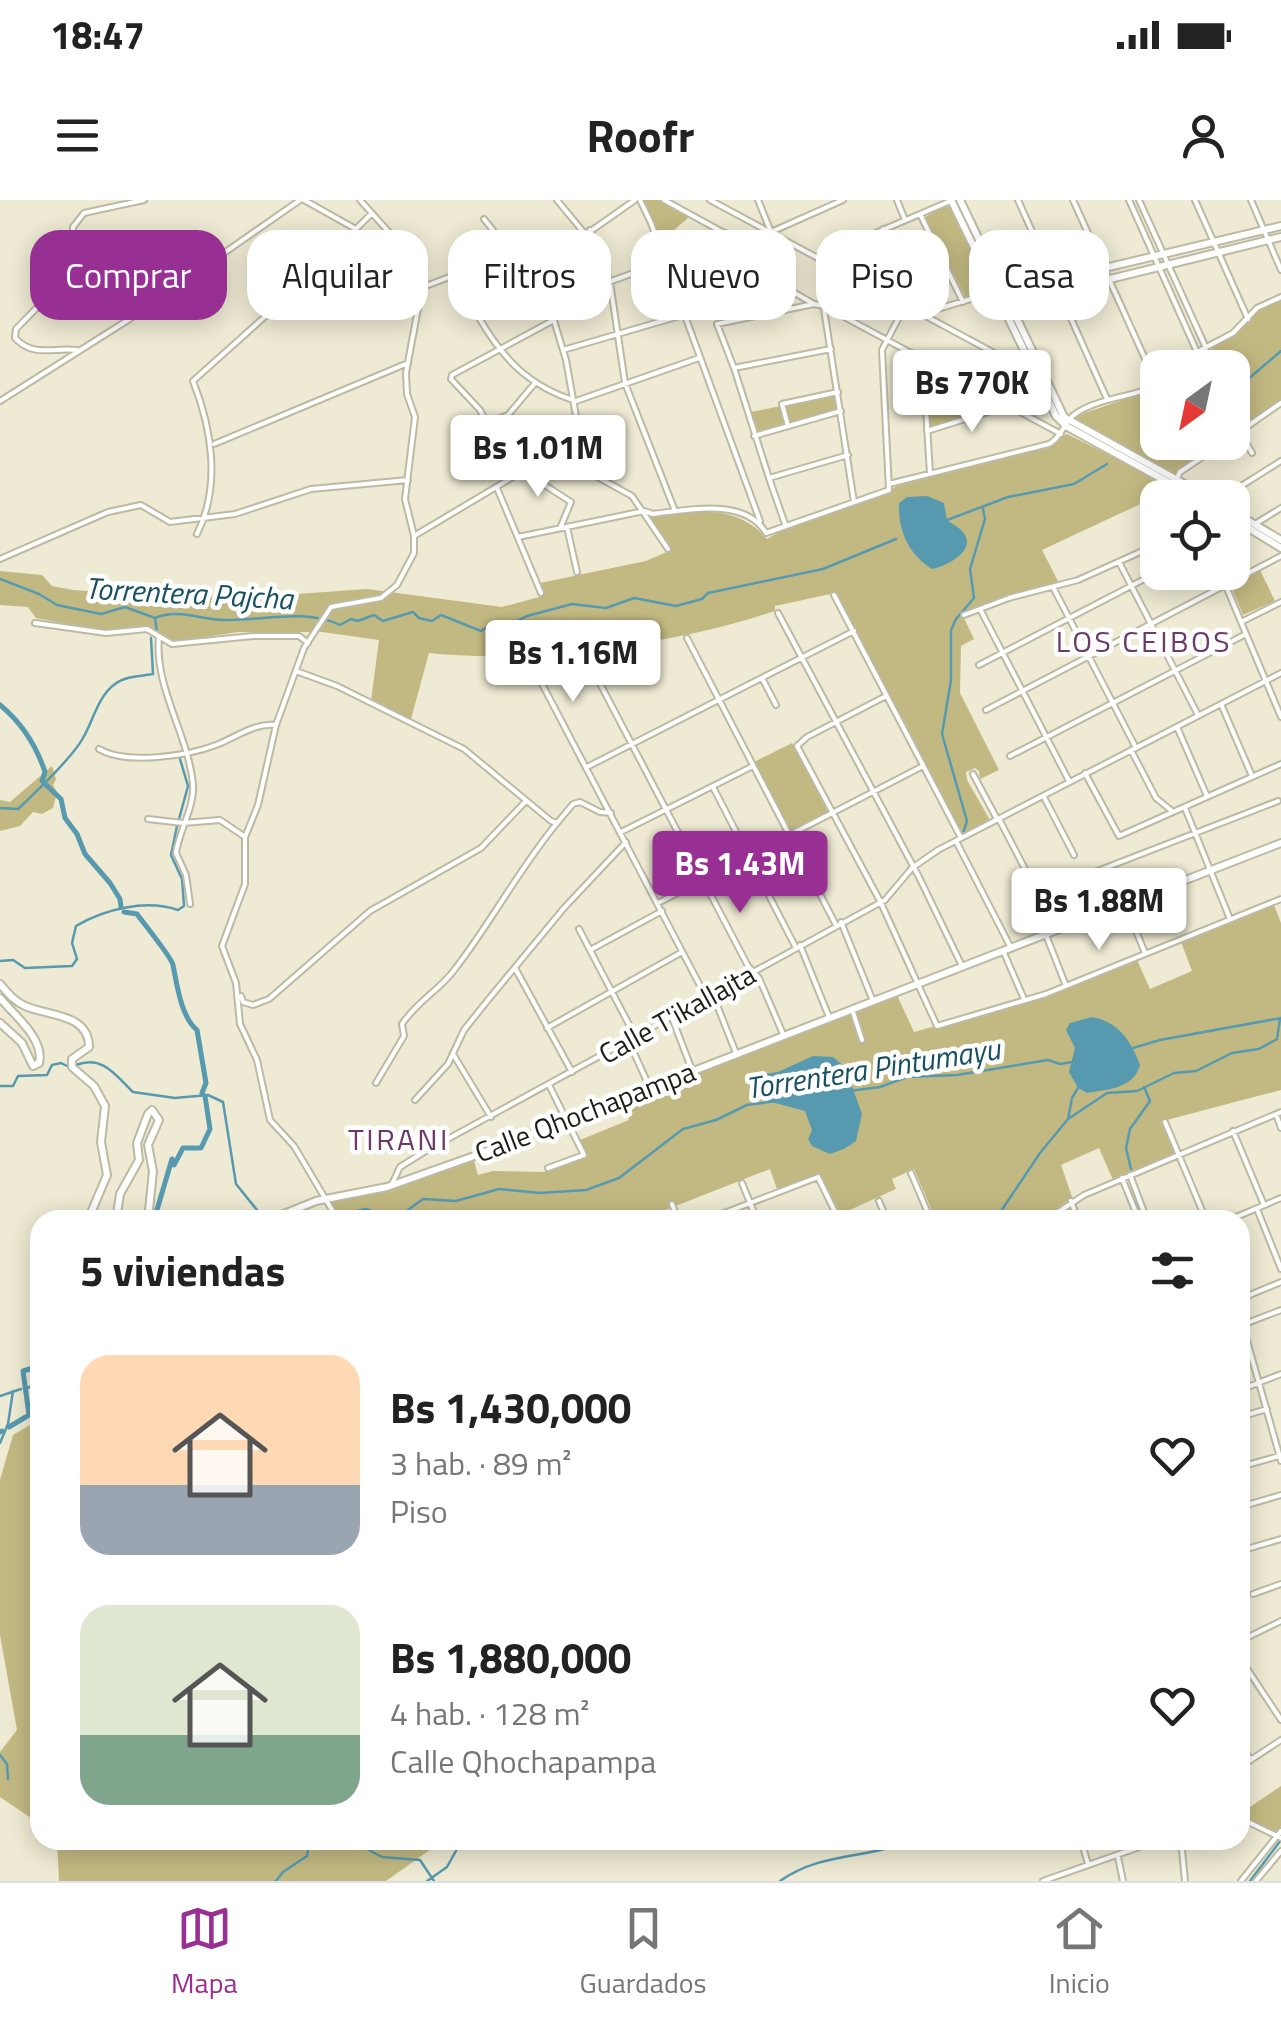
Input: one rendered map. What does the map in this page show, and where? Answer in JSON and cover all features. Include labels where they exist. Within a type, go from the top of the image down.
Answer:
[{"type":"street","points":[[77,350],[56,347],[40,353],[24,348],[15,338],[16,330],[57,287],[62,262],[73,246],[73,227],[78,218],[116,203],[144,200]]},
{"type":"street","points":[[360,200],[388,230]]},
{"type":"street","points":[[557,200],[586,230]]},
{"type":"street","points":[[591,230],[637,200],[650,230]]},
{"type":"street","points":[[664,200],[721,230]]},
{"type":"street","points":[[711,200],[767,230]]},
{"type":"street","points":[[758,200],[770,230]]},
{"type":"street","points":[[776,230],[843,200]]},
{"type":"street","points":[[897,200],[905,220]]},
{"type":"street","points":[[883,229],[954,200]]},
{"type":"street","points":[[954,200],[969,234]]},
{"type":"street","points":[[954,200],[970,230]]},
{"type":"street","points":[[1018,200],[1032,230]]},
{"type":"street","points":[[1073,200],[1087,230]]},
{"type":"street","points":[[1129,200],[1196,350]]},
{"type":"street","points":[[1140,200],[1206,348]]},
{"type":"street","points":[[1195,200],[1248,319]]},
{"type":"street","points":[[1251,200],[1281,270]]},
{"type":"street","points":[[0,402],[306,201],[354,228]]},
{"type":"street","points":[[197,534],[205,518],[213,466],[212,444],[193,381],[298,288],[373,212]]},
{"type":"street","points":[[920,214],[963,302]]},
{"type":"street","points":[[484,219],[493,230]]},
{"type":"street","points":[[1109,269],[1281,226]]},
{"type":"street","points":[[1109,280],[1281,237]]},
{"type":"street","points":[[1109,282],[1141,350]]},
{"type":"street","points":[[611,288],[625,383],[675,511]]},
{"type":"street","points":[[719,323],[794,292],[814,304]]},
{"type":"street","points":[[1202,350],[1233,332],[1257,308],[1281,297]]},
{"type":"street","points":[[949,306],[969,300]]},
{"type":"street","points":[[719,323],[814,304]]},
{"type":"street","points":[[416,320],[408,363],[407,394],[415,417],[405,499],[414,553],[397,586],[381,598],[331,607],[295,671],[276,725],[258,805],[245,836],[244,884],[222,946],[243,1002],[263,1004],[370,912],[481,848],[526,802]]},
{"type":"street","points":[[480,320],[498,352],[535,382],[576,402],[700,358]]},
{"type":"street","points":[[414,536],[523,470],[576,416],[576,402],[554,320],[452,375],[451,379],[480,410],[487,424],[508,416],[535,382]]},
{"type":"street","points":[[562,350],[666,320]]},
{"type":"street","points":[[686,320],[766,533],[889,490],[882,350],[900,320]]},
{"type":"street","points":[[826,320],[854,502]]},
{"type":"street","points":[[850,320],[1007,406],[1065,427],[1172,480]]},
{"type":"street","points":[[935,320],[1026,370],[1031,368]]},
{"type":"street","points":[[1012,320],[1031,368],[1065,427]]},
{"type":"street","points":[[1014,320],[1065,427]]},
{"type":"street","points":[[1072,320],[1107,399]]},
{"type":"street","points":[[719,323],[785,524]]},
{"type":"street","points":[[734,368],[831,349]]},
{"type":"street","points":[[923,360],[930,474]]},
{"type":"street","points":[[212,444],[408,363]]},
{"type":"street","points":[[890,484],[1049,444],[1065,427],[1107,399],[1140,390]]},
{"type":"street","points":[[788,426],[782,404],[838,392]]},
{"type":"street","points":[[1250,425],[1281,403]]},
{"type":"street","points":[[927,431],[1007,406]]},
{"type":"street","points":[[754,436],[842,411]]},
{"type":"street","points":[[545,448],[632,496],[668,549]]},
{"type":"street","points":[[1250,450],[1252,453]]},
{"type":"street","points":[[769,478],[848,455]]},
{"type":"street","points":[[1177,480],[1180,472],[1198,460]]},
{"type":"street","points":[[1250,480],[1281,461]]},
{"type":"street","points":[[523,470],[571,502],[559,529]]},
{"type":"street","points":[[0,559],[108,512],[141,504],[170,522],[235,514],[312,489],[408,480]]},
{"type":"street","points":[[497,488],[541,593]]},
{"type":"street","points":[[1255,524],[1281,508]]},
{"type":"street","points":[[518,537],[644,511],[732,511],[750,516],[762,526]]},
{"type":"street","points":[[1250,522],[1281,540]]},
{"type":"street","points":[[568,527],[577,572]]},
{"type":"street","points":[[1250,527],[1281,548]]},
{"type":"street","points":[[964,615],[1078,580],[1140,552]]},
{"type":"street","points":[[1250,572],[1281,556]]},
{"type":"street","points":[[1119,562],[1198,716]]},
{"type":"street","points":[[979,664],[1140,581]]},
{"type":"street","points":[[1053,587],[1156,798],[1173,812]]},
{"type":"street","points":[[986,710],[1216,590]]},
{"type":"street","points":[[1228,590],[1281,717]]},
{"type":"street","points":[[834,595],[958,840],[1007,949],[1024,999]]},
{"type":"street","points":[[1241,622],[1281,602]]},
{"type":"street","points":[[980,608],[1069,781]]},
{"type":"street","points":[[778,614],[962,966]]},
{"type":"street","points":[[35,623],[106,633],[147,629],[172,644],[253,636],[300,636],[308,642]]},
{"type":"street","points":[[587,766],[854,632]]},
{"type":"street","points":[[1010,756],[1246,634]]},
{"type":"street","points":[[159,637],[158,663],[193,787],[176,853],[186,875],[190,904]]},
{"type":"street","points":[[688,638],[838,924],[873,1001]]},
{"type":"street","points":[[584,652],[783,1034]]},
{"type":"street","points":[[530,659],[683,952],[710,996],[736,1053]]},
{"type":"street","points":[[295,671],[337,686],[464,749],[526,802],[557,822]]},
{"type":"street","name":"Calle T'ikallajta","points":[[392,1184],[400,1167],[880,902],[912,868],[958,840],[1281,673]]},
{"type":"street","points":[[762,678],[776,705]]},
{"type":"street","points":[[886,696],[797,746],[880,902],[937,1026],[1066,986],[1281,899]]},
{"type":"street","points":[[1221,704],[1252,776]]},
{"type":"street","points":[[99,749],[126,757],[185,755],[258,726],[276,725]]},
{"type":"street","points":[[1177,728],[1207,796]]},
{"type":"street","points":[[1086,773],[1118,836],[1281,764]]},
{"type":"street","points":[[621,832],[753,766]]},
{"type":"street","points":[[658,902],[923,766]]},
{"type":"street","points":[[973,774],[1038,894],[1066,986]]},
{"type":"street","points":[[713,788],[798,947],[829,1017]]},
{"type":"street","points":[[1043,796],[1074,855]]},
{"type":"street","points":[[1038,894],[1278,801]]},
{"type":"street","points":[[376,1083],[404,1036],[402,1024],[416,1003],[449,977],[557,822],[573,804],[580,802],[611,813]]},
{"type":"street","points":[[1185,806],[1230,919]]},
{"type":"street","points":[[148,819],[183,823],[220,820],[245,836]]},
{"type":"street","points":[[415,1100],[448,1064],[464,1030],[564,908],[626,842]]},
{"type":"street","name":"Calle Qhochapampa","points":[[299,1210],[477,1155],[1281,843]]},
{"type":"street","points":[[1125,904],[1145,953]]},
{"type":"street","points":[[591,950],[662,911]]},
{"type":"street","points":[[578,930],[636,1037]]},
{"type":"street","points":[[547,1028],[683,952]]},
{"type":"street","points":[[516,968],[572,1072]]},
{"type":"street","points":[[0,984],[14,1000],[28,1008],[58,1013],[89,1036],[89,1047],[72,1060],[72,1066],[94,1086],[105,1106],[100,1142],[107,1175],[92,1210]]},
{"type":"street","points":[[238,991],[240,1024],[258,1060],[270,1120],[294,1146],[332,1210]]},
{"type":"street","points":[[0,998],[26,1026],[40,1052],[39,1063],[33,1066],[22,1043],[0,1023]]},
{"type":"street","points":[[852,1009],[862,1040]]},
{"type":"street","points":[[672,1018],[692,1070]]},
{"type":"street","points":[[629,1042],[649,1086]]},
{"type":"street","points":[[453,1054],[491,1117]]},
{"type":"street","points":[[548,1168],[584,1155],[549,1085]]},
{"type":"street","points":[[118,1210],[120,1194],[136,1170],[138,1144],[152,1110],[159,1120],[148,1145],[153,1172],[149,1210]]},
{"type":"street","points":[[1059,1210],[1122,1178],[1278,1113],[1281,1128]]},
{"type":"street","points":[[1165,1122],[1202,1210]]},
{"type":"street","points":[[1233,1131],[1264,1205]]},
{"type":"street","points":[[912,1172],[927,1210]]},
{"type":"street","points":[[1130,1175],[1143,1210]]},
{"type":"street","points":[[732,1210],[818,1176],[834,1210]]},
{"type":"street","points":[[1122,1178],[1135,1210]]},
{"type":"street","points":[[742,1183],[753,1210]]},
{"type":"street","points":[[1250,1211],[1281,1198]]},
{"type":"street","points":[[879,1200],[883,1210]]},
{"type":"street","points":[[1070,1201],[1074,1210]]},
{"type":"street","points":[[672,1204],[674,1210]]},
{"type":"street","points":[[1257,1208],[1281,1268]]},
{"type":"street","points":[[1250,1295],[1281,1282]]},
{"type":"street","points":[[1250,1322],[1281,1310]]},
{"type":"street","points":[[1250,1352],[1280,1457],[1250,1464]]},
{"type":"street","points":[[1250,1386],[1281,1374]]},
{"type":"street","points":[[1250,1414],[1266,1409]]},
{"type":"street","points":[[1272,1428],[1281,1425]]},
{"type":"street","points":[[1250,1504],[1281,1494]]},
{"type":"street","points":[[1250,1549],[1281,1539]]},
{"type":"street","points":[[1252,1594],[1281,1584]]},
{"type":"street","points":[[1250,1636],[1281,1621]]},
{"type":"street","points":[[1250,1674],[1281,1720]]},
{"type":"street","points":[[1251,1760],[1281,1740]]},
{"type":"street","points":[[1242,1881],[1280,1835],[1250,1822]]},
{"type":"street","points":[[1084,1850],[1088,1864]]},
{"type":"street","points":[[1047,1880],[1132,1850]]},
{"type":"street","points":[[1182,1850],[1185,1881]]},
{"type":"street","points":[[1256,1881],[1281,1851]]},
{"type":"street","points":[[1117,1856],[1123,1881]]},
{"type":"shaded area","points":[[643,200],[659,200],[689,217],[674,230],[655,230]]},
{"type":"shaded area","points":[[950,207],[969,247],[969,297],[966,298],[949,264],[949,230],[932,230],[925,217]]},
{"type":"shaded area","points":[[1281,299],[1281,400],[1250,423],[1250,350],[1210,350],[1257,312]]},
{"type":"shaded area","points":[[925,366],[998,406],[929,427]]},
{"type":"shaded area","points":[[1140,394],[1140,455],[1077,421],[1076,416]]},
{"type":"shaded area","points":[[836,395],[839,410],[757,433],[751,412]]},
{"type":"shaded area","points":[[1067,434],[1159,480],[1140,480],[1140,504],[1042,550],[1059,583],[962,614],[974,639],[961,646],[960,693],[999,770],[980,779],[975,768],[966,772],[990,820],[965,834],[835,593],[775,606],[775,611],[735,623],[604,649],[514,656],[429,653],[411,719],[371,701],[379,640],[322,632],[238,632],[173,642],[149,626],[107,631],[36,618],[28,607],[0,605],[0,571],[42,575],[52,586],[73,590],[176,597],[367,589],[502,607],[543,596],[540,583],[646,561],[671,550],[649,515],[727,514],[755,527],[767,539],[791,525],[883,495],[897,486],[1046,447]]},
{"type":"shaded area","points":[[1148,460],[1195,460],[1174,474]]},
{"type":"shaded area","points":[[1260,570],[1275,601],[1243,615],[1233,590],[1250,590],[1250,576]]},
{"type":"shaded area","points":[[792,743],[828,812],[791,832],[754,762]]},
{"type":"shaded area","points":[[52,766],[57,792],[53,808],[42,814],[33,812],[20,826],[0,831],[0,800],[10,802]]},
{"type":"shaded area","points":[[1274,905],[1281,923],[1281,1090],[1163,1121],[1175,1153],[1113,1180],[1099,1148],[1061,1165],[1072,1197],[1055,1210],[932,1210],[914,1169],[892,1179],[896,1189],[850,1210],[839,1210],[819,1173],[777,1189],[770,1169],[665,1210],[336,1210],[330,1199],[389,1189],[474,1161],[478,1175],[493,1171],[544,1172],[588,1156],[580,1140],[629,1120],[623,1102],[897,995],[914,1032],[939,1029],[1047,997],[1137,960],[1150,989],[1192,971],[1181,942]]},
{"type":"shaded area","points":[[30,1425],[30,1817],[0,1797],[0,1752],[17,1730],[0,1635],[0,1480],[13,1435]]},
{"type":"shaded area","points":[[1281,1786],[1281,1826],[1277,1833],[1250,1822],[1250,1807]]},
{"type":"shaded area","points":[[57,1850],[430,1850],[386,1881],[59,1881]]},
{"type":"water","points":[[927,496],[944,503],[947,520],[961,530],[967,544],[953,561],[932,569],[911,549],[899,513],[899,503],[907,497]]},
{"type":"water","points":[[1092,1017],[1110,1023],[1123,1034],[1140,1065],[1126,1083],[1087,1093],[1078,1088],[1069,1072],[1075,1048],[1066,1030],[1070,1023]]},
{"type":"water","points":[[813,1056],[833,1057],[845,1067],[862,1114],[856,1141],[830,1154],[812,1146],[808,1139],[812,1130],[805,1111],[753,1097],[749,1087],[757,1075],[778,1072]]},
{"type":"waterway","name":"Torrentera Pajcha","points":[[1250,378],[1281,351]]},
{"type":"waterway","name":"Torrentera Pajcha","points":[[947,520],[1008,497],[1074,484],[1107,464]]},
{"type":"waterway","points":[[963,833],[967,821],[942,734],[951,680],[951,630],[974,598],[970,569],[985,519],[983,509]]},
{"type":"waterway","name":"Torrentera Pajcha","points":[[0,579],[57,605],[101,614],[125,607],[155,618],[172,614],[224,620],[298,616],[340,625],[351,619],[358,621],[374,615],[383,621],[413,612],[432,621],[441,615],[481,631],[494,624],[508,626],[527,616],[572,604],[606,608],[634,598],[676,606],[702,599],[708,593],[823,569],[896,539]]},
{"type":"waterway","points":[[155,618],[157,632]]},
{"type":"waterway","points":[[0,808],[18,809],[62,765],[83,738],[109,689],[123,679],[153,674],[151,638]]},
{"type":"waterway","points":[[0,705],[33,744],[45,772],[42,781]]},
{"type":"waterway","points":[[179,819],[188,786],[180,759]]},
{"type":"waterway","points":[[44,783],[61,799],[65,818],[85,854],[110,883],[121,907]]},
{"type":"waterway","points":[[0,961],[13,960],[25,968],[72,966],[77,959],[72,943],[76,926],[126,908],[153,905],[178,910],[184,906],[182,879],[171,855],[177,826]]},
{"type":"waterway","points":[[124,912],[137,914],[171,961],[183,1009],[197,1030],[206,1083],[202,1093]]},
{"type":"waterway","name":"Torrentera Pintumayu","points":[[1133,1048],[1281,1018]]},
{"type":"waterway","points":[[1068,1119],[1107,1093],[1137,1091],[1174,1073],[1196,1071],[1232,1053],[1259,1049],[1277,1039],[1280,1019]]},
{"type":"waterway","name":"Torrentera Pintumayu","points":[[849,1091],[880,1087],[907,1077],[957,1075],[1048,1060],[1072,1062]]},
{"type":"waterway","points":[[0,1086],[13,1086],[18,1076],[47,1075],[52,1065],[61,1063],[69,1067]]},
{"type":"waterway","points":[[76,1065],[102,1065],[133,1092],[175,1098],[208,1095],[223,1102],[236,1184],[257,1210]]},
{"type":"waterway","points":[[1131,1169],[1126,1148],[1130,1129],[1150,1101],[1144,1087]]},
{"type":"waterway","points":[[1002,1210],[1068,1119],[1078,1088]]},
{"type":"waterway","points":[[157,1210],[172,1159],[174,1165],[183,1148],[201,1148],[210,1129],[205,1096]]},
{"type":"waterway","name":"Torrentera Pintumayu","points":[[408,1210],[423,1199],[456,1201],[499,1189],[540,1193],[586,1190],[619,1178],[683,1129],[716,1120],[747,1105],[776,1101]]},
{"type":"waterway","name":"Torrentera Pintumayu","points":[[361,1210],[369,1210]]},
{"type":"waterway","points":[[9,1427],[29,1415],[23,1371],[30,1369]]},
{"type":"waterway","name":"Torrentera Pintumayu","points":[[0,1396],[21,1389]]},
{"type":"waterway","points":[[0,1443],[8,1424],[13,1391]]},
{"type":"waterway","points":[[0,1755],[7,1764],[8,1779]]},
{"type":"waterway","points":[[1250,1881],[1281,1840]]},
{"type":"waterway","points":[[276,1881],[307,1856],[308,1850]]},
{"type":"waterway","points":[[369,1850],[382,1857],[420,1860],[434,1881]]},
{"type":"waterway","points":[[427,1881],[447,1867],[456,1850]]},
{"type":"waterway","points":[[780,1881],[828,1860],[880,1850]]},
{"type":"district","name":"LOS CEIBOS","points":[[1144,642]]},
{"type":"district","name":"TIRANI","points":[[399,1140]]}]
